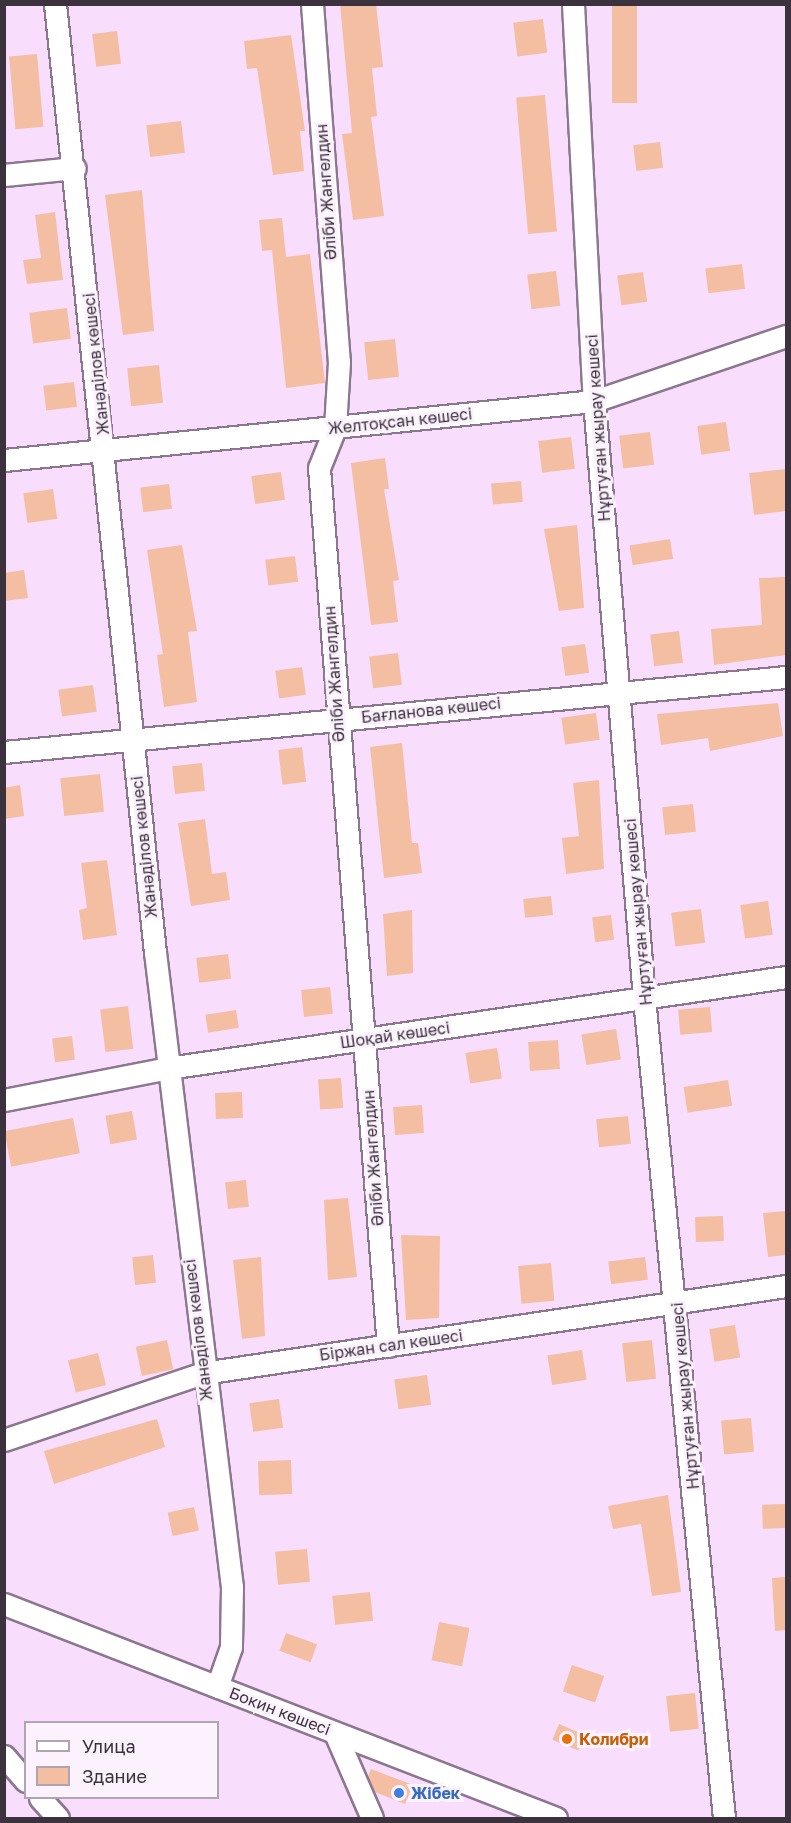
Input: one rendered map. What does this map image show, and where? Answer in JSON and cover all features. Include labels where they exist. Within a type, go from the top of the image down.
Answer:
[{"type":"street","name":"Жанәділов көшесі","points":[[56,4],[106,452],[132,739],[168,1068],[203,1373],[232,1587],[231,1647],[217,1687]]},
{"type":"street","name":"Әліби Жангелдин","points":[[312,4],[339,362],[334,428],[319,468],[388,1346]]},
{"type":"street","name":"Нұртуған жырау көшесі","points":[[573,4],[594,401],[644,998],[677,1303],[724,1818]]},
{"type":"street","points":[[4,175],[75,168]]},
{"type":"street","name":"Желтоқсан көшесі","points":[[4,460],[106,452],[594,401],[786,336]]},
{"type":"street","name":"Бағланова көшесі","points":[[4,752],[786,677]]},
{"type":"street","name":"Шоқай көшесі","points":[[4,1100],[168,1068],[786,977]]},
{"type":"street","name":"Біржан сал көшесі","points":[[4,1440],[203,1373],[786,1286]]},
{"type":"street","name":"Бокин көшесі","points":[[4,1604],[556,1818]]},
{"type":"street","points":[[335,1733],[372,1818]]},
{"type":"street","points":[[4,1756],[24,1779]]},
{"type":"street","points":[[42,1799],[58,1818]]},
{"type":"building","points":[[340,4],[376,4],[383,67],[372,68],[377,116],[371,117],[384,216],[353,220],[342,134],[352,133]]},
{"type":"building","points":[[612,4],[637,4],[637,103],[612,103]]},
{"type":"building","points":[[543,19],[547,53],[517,56],[513,23]]},
{"type":"building","points":[[117,31],[121,64],[96,67],[92,34]]},
{"type":"building","points":[[291,35],[305,131],[300,131],[304,171],[273,175],[257,68],[247,69],[244,41]]},
{"type":"building","points":[[37,54],[43,127],[15,129],[9,56]]},
{"type":"building","points":[[545,95],[557,231],[528,234],[516,98]]},
{"type":"building","points":[[181,121],[185,153],[150,157],[146,125]]},
{"type":"building","points":[[660,142],[663,168],[636,171],[633,145]]},
{"type":"building","points":[[142,190],[154,331],[123,335],[105,195]]},
{"type":"building","points":[[55,212],[63,280],[27,284],[23,260],[41,258],[35,215]]},
{"type":"building","points":[[282,218],[286,257],[310,254],[325,383],[286,388],[272,250],[262,251],[259,220]]},
{"type":"building","points":[[742,264],[745,289],[708,293],[705,269]]},
{"type":"building","points":[[556,271],[560,306],[531,309],[527,275]]},
{"type":"building","points":[[643,272],[647,302],[621,305],[617,276]]},
{"type":"building","points":[[67,308],[71,339],[33,343],[29,313]]},
{"type":"building","points":[[395,339],[399,377],[368,380],[364,342]]},
{"type":"building","points":[[159,365],[163,403],[131,406],[127,368]]},
{"type":"building","points":[[74,382],[77,407],[46,411],[43,386]]},
{"type":"building","points":[[726,422],[730,451],[701,455],[697,426]]},
{"type":"building","points":[[650,432],[654,465],[623,469],[619,436]]},
{"type":"building","points":[[571,437],[575,469],[542,473],[538,441]]},
{"type":"building","points":[[385,458],[389,489],[384,489],[399,580],[393,581],[398,622],[371,625],[351,463]]},
{"type":"building","points":[[786,469],[786,511],[754,515],[749,473]]},
{"type":"building","points":[[281,472],[285,500],[255,504],[251,476]]},
{"type":"building","points":[[521,481],[523,502],[493,505],[491,484]]},
{"type":"building","points":[[169,484],[172,509],[143,512],[140,488]]},
{"type":"building","points":[[53,489],[57,519],[27,523],[23,493]]},
{"type":"building","points":[[577,525],[584,608],[559,611],[544,529]]},
{"type":"building","points":[[670,539],[673,559],[633,565],[630,545]]},
{"type":"building","points":[[182,545],[197,631],[188,632],[197,702],[164,707],[157,655],[163,654],[147,550]]},
{"type":"building","points":[[295,556],[298,582],[268,585],[265,560]]},
{"type":"building","points":[[24,570],[28,598],[4,601],[4,573]]},
{"type":"building","points":[[786,577],[786,655],[714,665],[711,629],[762,625],[759,578]]},
{"type":"building","points":[[679,631],[683,663],[654,666],[650,635]]},
{"type":"building","points":[[585,644],[589,673],[565,676],[561,647]]},
{"type":"building","points":[[398,653],[402,685],[373,688],[369,657]]},
{"type":"building","points":[[302,667],[306,695],[279,698],[275,671]]},
{"type":"building","points":[[93,685],[97,712],[62,717],[58,690]]},
{"type":"building","points":[[778,703],[783,736],[710,751],[708,738],[661,745],[657,714]]},
{"type":"building","points":[[596,713],[600,740],[565,745],[561,718]]},
{"type":"building","points":[[402,743],[412,843],[418,843],[422,873],[384,878],[370,747]]},
{"type":"building","points":[[302,747],[306,782],[282,785],[278,750]]},
{"type":"building","points":[[202,763],[205,791],[175,794],[172,766]]},
{"type":"building","points":[[100,774],[104,812],[64,816],[60,778]]},
{"type":"building","points":[[599,780],[604,869],[566,874],[562,838],[579,836],[573,783]]},
{"type":"building","points":[[20,785],[24,816],[4,819],[4,788]]},
{"type":"building","points":[[693,804],[696,832],[665,835],[662,807]]},
{"type":"building","points":[[205,819],[212,874],[226,872],[230,900],[191,906],[178,823]]},
{"type":"building","points":[[107,860],[117,935],[83,940],[79,910],[87,908],[81,863]]},
{"type":"building","points":[[551,896],[553,915],[525,918],[523,899]]},
{"type":"building","points":[[768,901],[773,935],[745,939],[740,905]]},
{"type":"building","points":[[701,909],[705,943],[675,946],[671,913]]},
{"type":"building","points":[[412,910],[413,973],[387,976],[383,914]]},
{"type":"building","points":[[611,915],[614,940],[595,942],[592,917]]},
{"type":"building","points":[[228,954],[231,979],[199,983],[196,958]]},
{"type":"building","points":[[330,987],[333,1014],[304,1017],[301,990]]},
{"type":"building","points":[[128,1006],[133,1049],[105,1052],[100,1009]]},
{"type":"building","points":[[710,1007],[712,1032],[680,1035],[678,1010]]},
{"type":"building","points":[[236,1010],[239,1028],[208,1033],[205,1015]]},
{"type":"building","points":[[616,1029],[621,1060],[586,1065],[581,1034]]},
{"type":"building","points":[[72,1036],[75,1060],[55,1062],[52,1038]]},
{"type":"building","points":[[558,1040],[560,1069],[530,1071],[528,1042]]},
{"type":"building","points":[[497,1048],[502,1079],[470,1084],[465,1053]]},
{"type":"building","points":[[341,1078],[343,1108],[320,1110],[318,1080]]},
{"type":"building","points":[[728,1080],[732,1106],[688,1113],[684,1087]]},
{"type":"building","points":[[242,1092],[243,1118],[216,1119],[215,1093]]},
{"type":"building","points":[[422,1105],[424,1133],[395,1135],[393,1107]]},
{"type":"building","points":[[132,1111],[137,1140],[110,1144],[105,1116]]},
{"type":"building","points":[[628,1116],[631,1144],[599,1147],[596,1119]]},
{"type":"building","points":[[73,1118],[80,1153],[11,1167],[4,1131]]},
{"type":"building","points":[[246,1180],[249,1207],[228,1209],[225,1182]]},
{"type":"building","points":[[348,1198],[357,1277],[328,1280],[324,1200]]},
{"type":"building","points":[[786,1211],[786,1255],[768,1257],[763,1213]]},
{"type":"building","points":[[723,1216],[724,1241],[696,1242],[695,1217]]},
{"type":"building","points":[[401,1235],[440,1236],[439,1318],[406,1320]]},
{"type":"building","points":[[153,1255],[156,1283],[135,1285],[132,1257]]},
{"type":"building","points":[[261,1257],[265,1336],[242,1339],[233,1260]]},
{"type":"building","points":[[645,1257],[648,1280],[611,1284],[608,1262]]},
{"type":"building","points":[[551,1263],[554,1301],[521,1304],[518,1266]]},
{"type":"building","points":[[735,1325],[740,1358],[714,1362],[709,1329]]},
{"type":"building","points":[[167,1340],[173,1369],[142,1376],[136,1347]]},
{"type":"building","points":[[652,1340],[656,1379],[626,1382],[622,1343]]},
{"type":"building","points":[[582,1350],[587,1380],[552,1385],[547,1355]]},
{"type":"building","points":[[98,1353],[106,1385],[76,1393],[68,1360]]},
{"type":"building","points":[[427,1375],[431,1405],[398,1409],[394,1380]]},
{"type":"building","points":[[279,1399],[283,1428],[253,1432],[249,1403]]},
{"type":"building","points":[[751,1418],[754,1452],[724,1454],[721,1421]]},
{"type":"building","points":[[157,1419],[165,1447],[54,1484],[44,1451]]},
{"type":"building","points":[[291,1460],[292,1494],[259,1495],[258,1461]]},
{"type":"building","points":[[668,1495],[681,1592],[652,1596],[641,1524],[613,1529],[608,1506]]},
{"type":"building","points":[[785,1504],[786,1528],[763,1529],[762,1505]]},
{"type":"building","points":[[194,1507],[199,1530],[173,1536],[168,1513]]},
{"type":"building","points":[[307,1549],[310,1582],[278,1585],[275,1552]]},
{"type":"building","points":[[786,1577],[786,1630],[775,1631],[772,1578]]},
{"type":"building","points":[[370,1592],[373,1621],[335,1625],[332,1596]]},
{"type":"building","points":[[439,1622],[469,1628],[462,1666],[432,1660]]},
{"type":"building","points":[[286,1633],[317,1644],[311,1662],[280,1651]]},
{"type":"building","points":[[572,1665],[604,1676],[595,1703],[563,1691]]},
{"type":"building","points":[[695,1693],[699,1729],[670,1732],[666,1696]]},
{"type":"building","points":[[559,1724],[585,1735],[578,1751],[552,1740]]},
{"type":"building","points":[[371,1769],[413,1785],[405,1804],[375,1792],[368,1777]]},
{"type":"place","name":"Колибри","points":[[567,1739]]},
{"type":"place","name":"Жібек","points":[[399,1793]]}]
